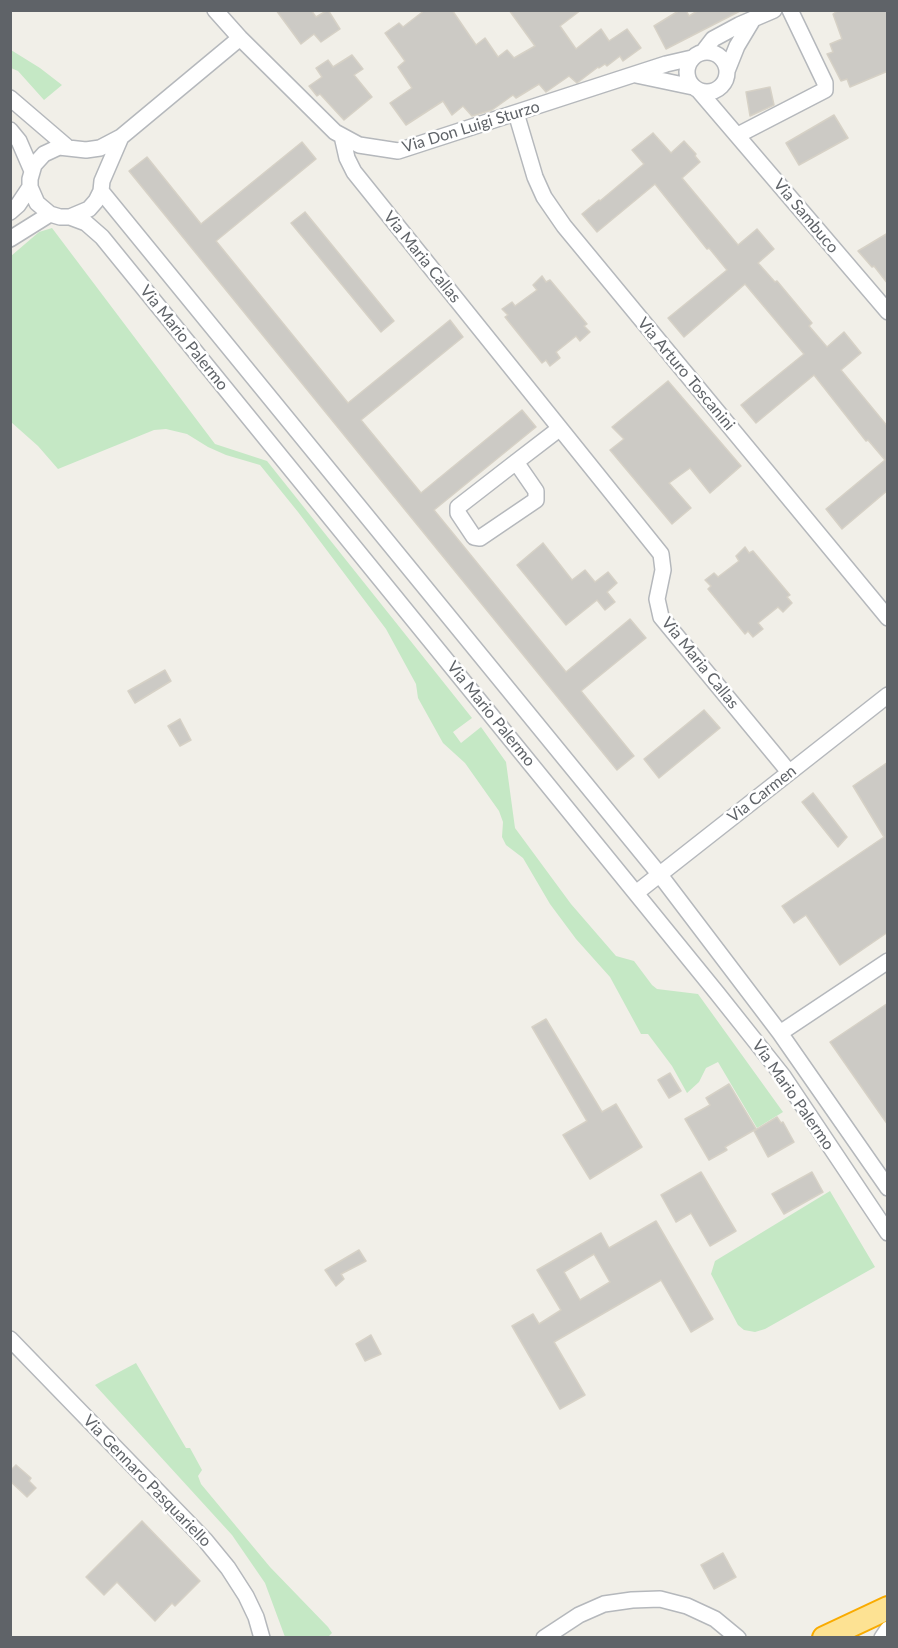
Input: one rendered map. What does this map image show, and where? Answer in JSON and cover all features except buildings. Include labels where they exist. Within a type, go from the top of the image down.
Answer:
[{"type":"highway","points":[[824,1638],[888,1608]]},
{"type":"street","name":"Via Don Luigi Sturzo","points":[[215,10],[240,38],[342,136],[359,145],[398,151],[698,55]]},
{"type":"street","points":[[753,21],[737,46],[725,77],[712,92],[696,89],[687,76],[687,69],[713,39],[774,10]]},
{"type":"street","points":[[738,135],[825,90],[825,83],[790,10]]},
{"type":"street","points":[[10,212],[18,205],[30,187],[32,171],[44,154],[52,148],[72,147],[86,150],[100,148],[121,137],[240,38]]},
{"type":"street","points":[[698,55],[717,54],[726,64],[724,120]]},
{"type":"street","name":"Via Don Luigi Sturzo","points":[[633,75],[696,89]]},
{"type":"street","name":"Via Sambuco","points":[[696,89],[738,135],[888,312]]},
{"type":"street","points":[[10,98],[72,147],[88,154],[96,162],[101,186]]},
{"type":"street","name":"Via Arturo Toscanini","points":[[516,113],[535,177],[544,197],[564,226],[888,618]]},
{"type":"street","points":[[10,130],[19,141],[32,171]]},
{"type":"street","name":"Via Maria Callas","points":[[342,136],[346,158],[354,172],[661,554],[663,570],[657,599],[658,608],[667,626],[789,772]]},
{"type":"street","points":[[30,187],[37,203],[50,214],[70,217],[80,214],[96,201],[121,137]]},
{"type":"street","name":"Via Mario Palermo","points":[[101,186],[660,875],[780,1033],[888,1188]]},
{"type":"street","points":[[10,239],[50,214]]},
{"type":"street","name":"Via Mario Palermo","points":[[70,217],[86,223],[102,237],[636,894],[783,1077],[888,1233]]},
{"type":"street","points":[[516,462],[536,491],[536,500],[480,538],[474,537],[457,508],[516,462],[559,429]]},
{"type":"street","name":"Via Carmen","points":[[636,894],[888,695]]},
{"type":"street","points":[[780,1033],[888,961]]},
{"type":"street","name":"Via Gennaro Pasquariello","points":[[10,1339],[205,1540],[228,1568],[246,1596],[256,1617],[262,1638]]},
{"type":"street","points":[[544,1638],[579,1615],[604,1604],[660,1599],[687,1606],[715,1619],[738,1638]]},
{"type":"street","points":[[882,1638],[888,1629]]},
{"type":"green space","points":[[11,50],[62,85],[44,100],[18,71],[11,68]]},
{"type":"green space","points":[[52,228],[215,444],[267,461],[472,718],[453,732],[461,743],[481,727],[506,762],[515,828],[571,904],[616,956],[634,961],[657,989],[698,994],[783,1112],[757,1128],[718,1062],[706,1068],[699,1082],[687,1093],[672,1066],[648,1034],[641,1034],[610,977],[576,939],[550,904],[523,858],[506,845],[502,837],[503,822],[499,811],[465,763],[443,743],[418,698],[416,684],[386,629],[260,465],[226,455],[187,434],[166,429],[154,430],[58,469],[38,446],[11,422],[11,256],[39,232]]},
{"type":"green space","points":[[830,1191],[875,1267],[765,1329],[755,1332],[744,1330],[738,1325],[711,1274],[715,1261]]},
{"type":"green space","points":[[136,1363],[186,1448],[190,1448],[202,1470],[198,1476],[201,1484],[270,1567],[328,1627],[332,1633],[328,1637],[285,1637],[265,1583],[232,1535],[95,1385]]}]
